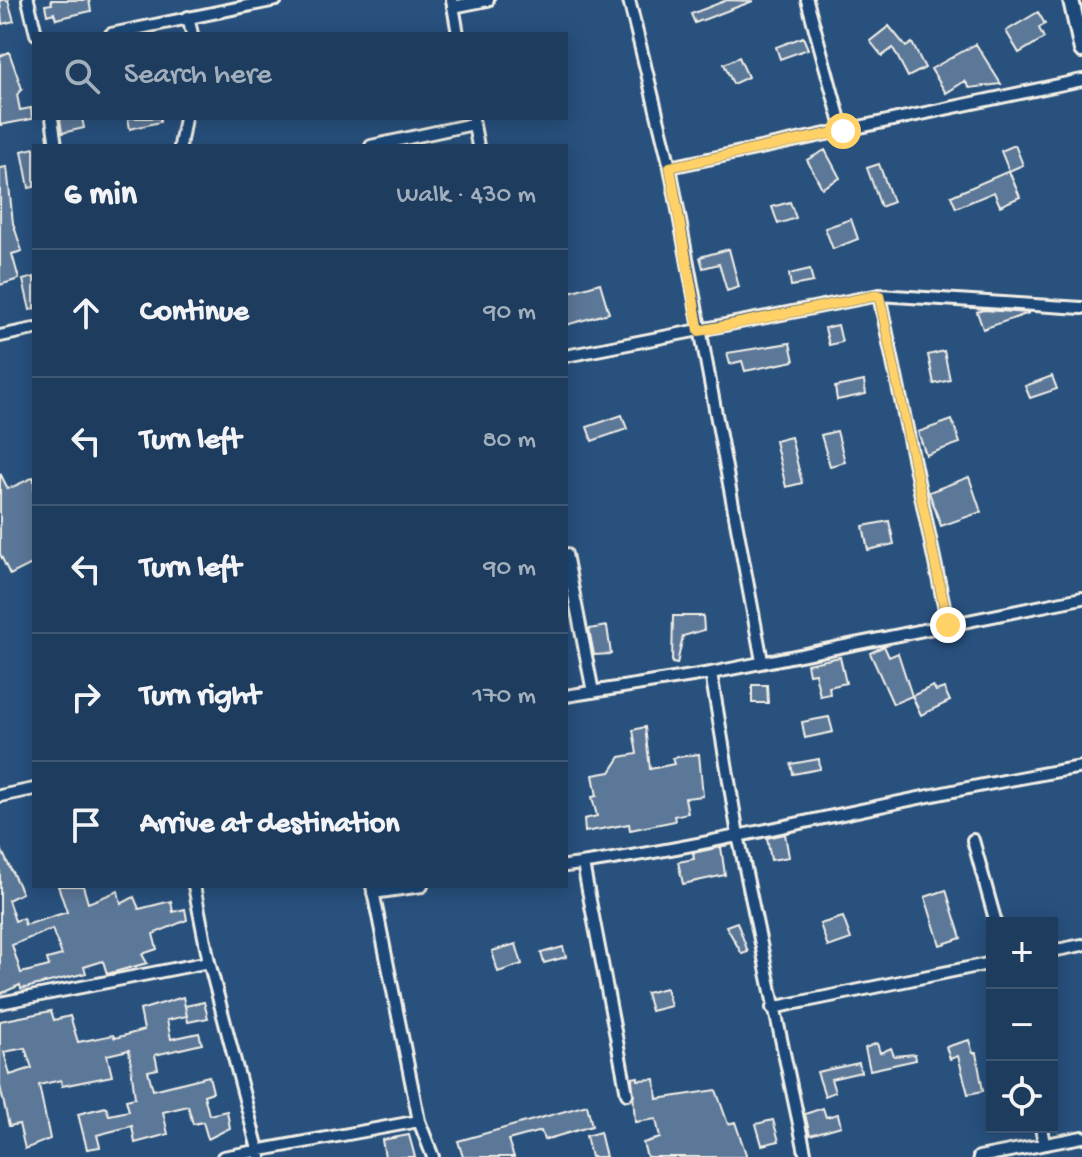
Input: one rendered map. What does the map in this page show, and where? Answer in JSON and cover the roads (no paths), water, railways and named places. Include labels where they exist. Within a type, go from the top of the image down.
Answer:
[{"type":"street","points":[[28,0],[36,32]]},
{"type":"street","points":[[120,32],[276,0]]},
{"type":"street","points":[[458,32],[452,4],[488,0]]},
{"type":"street","points":[[629,0],[670,167],[762,661]]},
{"type":"street","points":[[807,0],[843,131]]},
{"type":"street","points":[[1071,0],[1082,50]]},
{"type":"street","points":[[188,17],[192,32]]},
{"type":"street","points":[[670,167],[1082,80]]},
{"type":"street","points":[[52,120],[56,144]]},
{"type":"street","points":[[180,144],[185,120]]},
{"type":"street","points":[[379,144],[473,121],[478,144]]},
{"type":"street","points":[[879,295],[948,625]]},
{"type":"street","points":[[568,356],[879,295],[1082,308]]},
{"type":"street","points":[[0,336],[32,329]]},
{"type":"street","points":[[568,564],[593,692]]},
{"type":"street","points":[[568,696],[711,673],[1082,598]]},
{"type":"street","points":[[711,673],[738,835],[772,1008],[806,1157]]},
{"type":"street","points":[[568,866],[738,835],[966,786],[1082,767]]},
{"type":"street","points":[[0,796],[32,789]]},
{"type":"street","points":[[973,840],[994,917]]},
{"type":"street","points":[[583,864],[627,1094]]},
{"type":"street","points":[[194,888],[209,962],[259,1154]]},
{"type":"street","points":[[373,889],[419,1121],[433,1157]]},
{"type":"street","points":[[1058,950],[1082,945]]},
{"type":"street","points":[[0,1003],[209,962]]},
{"type":"street","points":[[772,1008],[986,964]]},
{"type":"street","points":[[223,1157],[259,1154],[419,1121]]},
{"type":"street","points":[[1042,1133],[1044,1144]]},
{"type":"street","points":[[979,1157],[1082,1137]]}]
